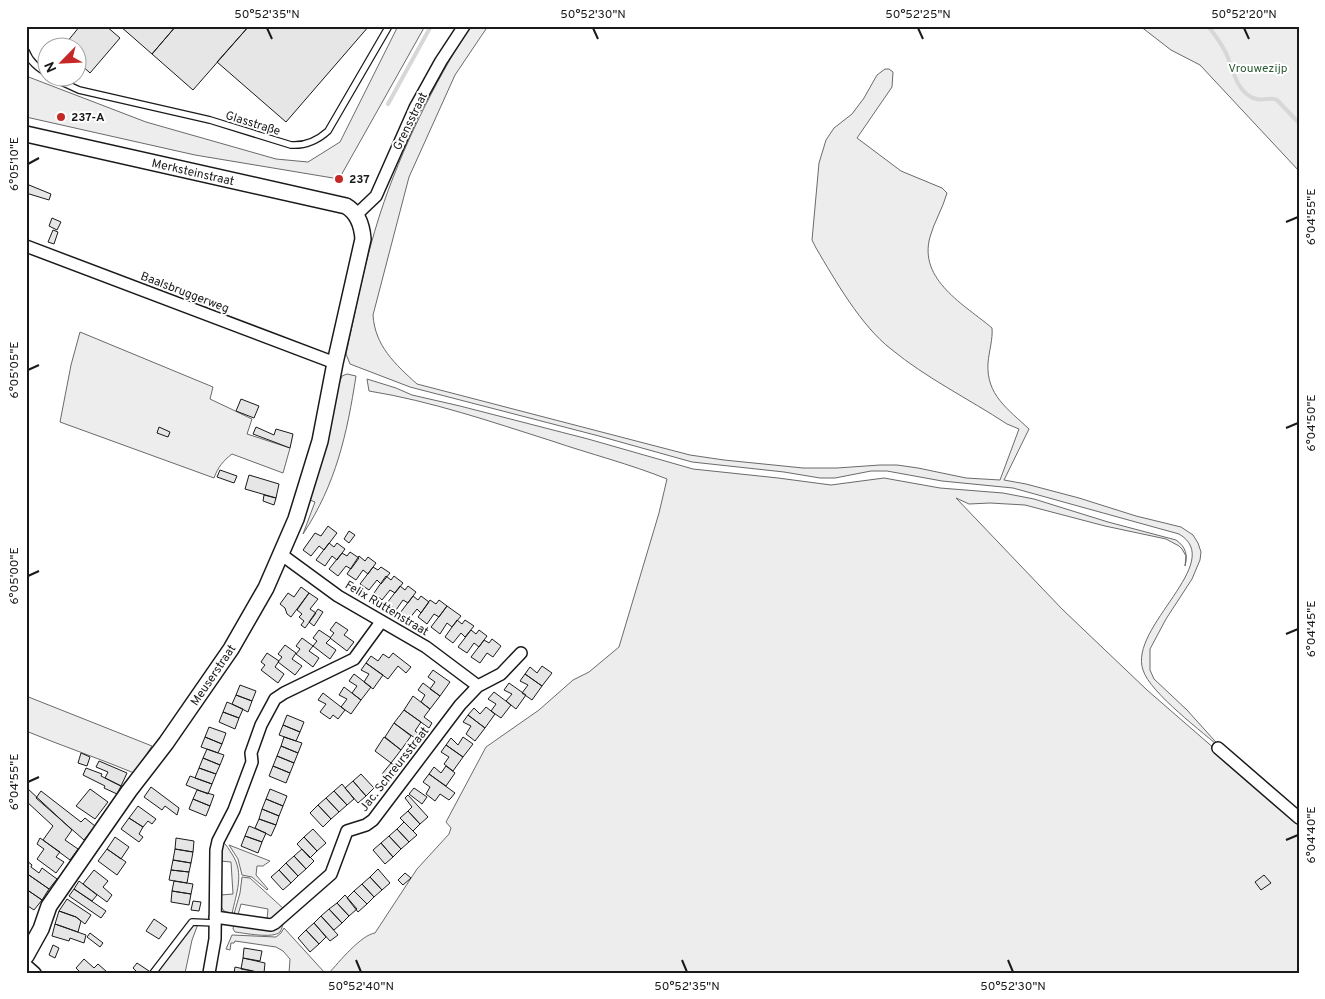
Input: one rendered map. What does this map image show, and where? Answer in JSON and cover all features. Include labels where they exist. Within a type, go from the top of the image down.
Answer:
[{"type":"street","name":"Grensstraat","points":[[356,215],[376,196],[415,108],[441,61],[464,26]]},
{"type":"street","name":"Merksteinstraat","points":[[26,134],[338,204],[350,209],[356,215]]},
{"type":"street","points":[[335,363],[362,239],[362,228],[356,215]]},
{"type":"street","name":"Baalsbruggerweg","points":[[26,246],[335,363]]},
{"type":"street","name":"Meuserstraat","points":[[26,956],[41,929],[49,906],[231,649],[266,588],[282,555],[296,519],[320,441],[335,363]]},
{"type":"street","name":"Felix Ruttenstraat","points":[[282,555],[338,596],[426,647],[478,686]]},
{"type":"street","points":[[209,973],[215,939],[216,850],[218,841],[234,810],[252,762],[251,753],[261,725],[279,696],[354,659],[381,622]]},
{"type":"street","name":"Jac. Schreursstraat","points":[[215,920],[271,925],[331,874],[347,832],[366,826],[373,820],[460,705],[478,686],[501,674],[521,652]]},
{"type":"street","points":[[1218,748],[1299,818]]},
{"type":"street","points":[[26,965],[35,973]]},
{"type":"lane","name":"Glasstraße","points":[[75,88],[210,120],[291,145],[300,145],[315,141],[328,131],[389,26]]},
{"type":"lane","points":[[26,50],[29,58],[38,68]]},
{"type":"lane","points":[[153,973],[192,922],[215,920]]},
{"type":"green space","points":[[398,26],[425,26],[339,179],[195,155],[26,117],[26,76],[38,81],[38,88],[57,88],[146,122],[276,159],[308,162],[340,142]]},
{"type":"green space","points":[[470,26],[488,26],[455,75],[409,177],[373,315],[382,345],[401,369],[417,384],[690,455],[803,468],[897,465],[966,478],[1000,480],[1019,429],[1007,424],[933,379],[904,360],[880,339],[849,302],[812,240],[819,163],[826,140],[834,128],[852,114],[877,75],[885,69],[889,69],[893,72],[892,87],[857,138],[901,171],[942,188],[947,193],[930,237],[928,252],[931,266],[937,279],[946,290],[992,328],[988,363],[988,374],[991,384],[1006,408],[1029,429],[1004,480],[1079,498],[1136,516],[1181,527],[1193,535],[1201,552],[1200,560],[1192,579],[1166,619],[1150,649],[1150,670],[1154,679],[1187,710],[1223,750],[1166,701],[1143,670],[1142,653],[1149,635],[1185,578],[1192,561],[1191,546],[1179,534],[1013,488],[942,481],[887,471],[871,471],[835,478],[820,478],[692,462],[410,387],[350,364],[346,354],[365,266],[380,214],[398,165],[419,117],[443,71]]},
{"type":"green space","name":"Vrouwezijp","points":[[1140,26],[1293,26],[1299,30],[1299,171],[1200,65],[1171,50]]},
{"type":"green space","points":[[80,332],[213,387],[210,399],[252,419],[247,434],[290,448],[283,473],[232,454],[221,465],[214,478],[60,422],[71,365]]},
{"type":"green space","points":[[347,374],[356,376],[344,438],[324,496],[303,534],[315,502],[310,500],[327,441],[339,383],[342,376]]},
{"type":"green space","points":[[367,379],[412,395],[588,439],[693,469],[831,485],[884,478],[940,488],[1003,493],[1034,499],[1108,522],[1176,540],[1182,545],[1186,556],[1179,546],[1166,539],[1105,526],[1025,505],[969,504],[956,498],[1062,609],[1147,690],[1299,822],[1299,973],[329,973],[357,944],[375,933],[417,869],[449,834],[451,828],[446,822],[486,747],[539,710],[573,680],[589,672],[619,647],[659,513],[667,479],[461,413],[369,391]]},
{"type":"green space","points":[[26,696],[152,746],[134,773],[26,731]]},
{"type":"green space","points":[[222,841],[236,861],[239,876],[232,914],[224,911],[219,904],[221,895],[233,894],[231,862],[220,861]]},
{"type":"green space","points":[[229,845],[270,861],[263,866],[257,866],[256,875],[267,890],[252,877],[242,875],[238,859]]},
{"type":"green space","points":[[242,877],[250,878],[285,910],[274,920],[267,919],[268,909],[241,904],[238,915],[234,914]]},
{"type":"green space","points":[[284,920],[280,932],[271,935],[235,932],[233,929],[234,923]]},
{"type":"green space","points":[[193,924],[198,924],[192,940],[185,973],[157,973]]},
{"type":"green space","points":[[284,928],[325,973],[289,973],[290,959],[283,951],[276,947],[235,941],[231,943],[230,950],[226,949],[232,935],[276,937]]},
{"type":"building","points":[[80,26],[106,26],[120,38],[90,73],[88,71],[88,38],[70,38]]},
{"type":"building","points":[[120,26],[176,26],[152,54]]},
{"type":"building","points":[[176,26],[249,26],[193,90],[152,54]]},
{"type":"building","points":[[249,26],[369,26],[286,122],[217,62]]},
{"type":"building","points":[[29,185],[51,194],[49,200],[26,193]]},
{"type":"building","points":[[52,218],[61,222],[57,230],[49,226]]},
{"type":"building","points":[[53,230],[58,232],[54,244],[48,242]]},
{"type":"building","points":[[241,399],[259,406],[254,418],[236,411]]},
{"type":"building","points":[[159,427],[170,432],[168,437],[157,433]]},
{"type":"building","points":[[256,427],[274,435],[276,429],[293,434],[290,448],[253,434]]},
{"type":"building","points":[[220,470],[237,476],[234,483],[217,477]]},
{"type":"building","points":[[249,475],[279,484],[276,498],[245,489]]},
{"type":"building","points":[[264,495],[276,498],[274,505],[263,501]]},
{"type":"building","points":[[328,526],[337,533],[324,550],[319,546],[311,556],[303,550],[315,533],[321,536]]},
{"type":"building","points":[[349,531],[355,535],[349,543],[344,539]]},
{"type":"building","points":[[329,543],[334,547],[337,543],[345,549],[337,560],[332,556],[325,566],[316,560]]},
{"type":"building","points":[[350,552],[359,558],[351,569],[346,566],[338,576],[329,569],[342,553],[347,556]]},
{"type":"building","points":[[359,556],[365,561],[368,557],[376,563],[368,574],[363,570],[356,580],[347,574]]},
{"type":"building","points":[[373,567],[378,570],[381,567],[390,573],[381,584],[377,580],[369,590],[360,584]]},
{"type":"building","points":[[386,576],[391,580],[394,576],[403,583],[395,593],[390,590],[382,600],[374,593]]},
{"type":"building","points":[[400,586],[405,590],[408,586],[416,592],[408,603],[403,600],[396,610],[387,603]]},
{"type":"building","points":[[301,587],[309,593],[291,617],[280,604],[288,593],[294,597]]},
{"type":"building","points":[[309,593],[318,599],[310,609],[316,613],[305,628],[301,625],[304,621],[299,617],[302,614],[297,610]]},
{"type":"building","points":[[413,596],[418,600],[421,596],[429,602],[421,613],[417,609],[409,619],[400,613]]},
{"type":"building","points":[[430,600],[436,604],[439,600],[447,606],[439,617],[434,614],[427,624],[418,617]]},
{"type":"building","points":[[447,606],[461,616],[452,627],[447,623],[440,634],[431,627]]},
{"type":"building","points":[[318,609],[323,612],[314,626],[309,622]]},
{"type":"building","points":[[457,620],[462,624],[465,620],[474,626],[465,637],[461,633],[453,643],[445,637]]},
{"type":"building","points":[[336,622],[348,630],[344,635],[354,642],[347,651],[330,638],[334,633],[330,630]]},
{"type":"building","points":[[319,630],[331,638],[326,643],[336,650],[330,659],[313,646],[317,641],[313,638]]},
{"type":"building","points":[[471,630],[476,634],[479,630],[487,636],[479,647],[474,643],[467,653],[458,647]]},
{"type":"building","points":[[302,638],[313,646],[309,651],[319,658],[313,667],[296,654],[300,649],[296,646]]},
{"type":"building","points":[[492,639],[501,646],[493,657],[487,653],[480,663],[471,657],[484,640],[489,643]]},
{"type":"building","points":[[285,645],[296,653],[292,659],[302,666],[295,675],[278,662],[282,657],[278,654]]},
{"type":"building","points":[[267,653],[279,661],[275,667],[284,674],[278,683],[261,670],[265,665],[261,662]]},
{"type":"building","points":[[393,653],[411,667],[406,673],[398,666],[388,679],[366,663],[371,656],[378,661],[383,654],[389,658]]},
{"type":"building","points":[[366,663],[383,675],[373,689],[364,682],[369,674],[361,670]]},
{"type":"building","points":[[542,666],[552,673],[542,686],[525,674],[530,667],[537,673]]},
{"type":"building","points":[[433,670],[450,682],[440,696],[430,689],[435,682],[428,677]]},
{"type":"building","points":[[354,674],[371,687],[361,700],[352,693],[357,686],[349,681]]},
{"type":"building","points":[[525,674],[542,686],[532,700],[522,693],[528,685],[520,681]]},
{"type":"building","points":[[423,683],[440,696],[430,709],[421,702],[425,695],[418,690]]},
{"type":"building","points":[[509,683],[526,695],[516,709],[506,701],[512,694],[504,690]]},
{"type":"building","points":[[240,685],[256,691],[252,701],[236,695]]},
{"type":"building","points":[[344,687],[361,700],[351,714],[341,707],[347,699],[339,695]]},
{"type":"building","points":[[494,692],[511,705],[501,718],[491,711],[496,704],[488,699]]},
{"type":"building","points":[[323,693],[345,710],[338,719],[333,715],[330,719],[320,712],[326,704],[318,700]]},
{"type":"building","points":[[236,695],[252,701],[248,712],[232,704]]},
{"type":"building","points":[[413,696],[430,709],[424,717],[432,723],[429,728],[404,710]]},
{"type":"building","points":[[227,702],[243,709],[239,718],[223,712]]},
{"type":"building","points":[[486,707],[495,714],[485,728],[468,715],[474,708],[480,714]]},
{"type":"building","points":[[404,710],[421,722],[415,731],[423,737],[419,741],[394,723]]},
{"type":"building","points":[[223,712],[239,718],[235,729],[219,722]]},
{"type":"building","points":[[287,715],[304,722],[300,732],[283,725]]},
{"type":"building","points":[[468,715],[485,728],[475,741],[466,734],[471,726],[463,722]]},
{"type":"building","points":[[394,723],[411,736],[401,750],[385,737]]},
{"type":"building","points":[[283,725],[300,732],[296,741],[279,735]]},
{"type":"building","points":[[209,727],[226,733],[222,744],[205,737]]},
{"type":"building","points":[[205,737],[222,744],[218,753],[201,747]]},
{"type":"building","points":[[284,737],[302,743],[298,753],[281,746]]},
{"type":"building","points":[[384,737],[401,750],[391,763],[375,751]]},
{"type":"building","points":[[463,737],[473,744],[463,757],[446,745],[451,738],[458,745]]},
{"type":"building","points":[[446,745],[463,757],[453,771],[444,764],[449,757],[441,752]]},
{"type":"building","points":[[281,746],[298,753],[294,763],[277,756]]},
{"type":"building","points":[[207,749],[224,755],[220,765],[203,758]]},
{"type":"building","points":[[81,753],[90,757],[87,766],[78,763]]},
{"type":"building","points":[[277,756],[294,763],[290,773],[273,766]]},
{"type":"building","points":[[203,758],[220,765],[216,774],[199,768]]},
{"type":"building","points":[[99,761],[127,773],[121,786],[105,778],[108,772],[96,767]]},
{"type":"building","points":[[391,763],[399,769],[392,780],[382,774]]},
{"type":"building","points":[[273,766],[290,773],[286,783],[269,776]]},
{"type":"building","points":[[446,766],[455,773],[446,786],[429,774],[434,767],[441,773]]},
{"type":"building","points":[[86,768],[102,774],[101,776],[121,786],[117,794],[83,775]]},
{"type":"building","points":[[199,768],[216,774],[212,784],[195,778]]},
{"type":"building","points":[[361,774],[374,788],[366,796],[353,781]]},
{"type":"building","points":[[429,774],[455,793],[449,800],[440,794],[435,801],[426,794],[430,787],[423,782]]},
{"type":"building","points":[[190,776],[212,784],[208,794],[186,785]]},
{"type":"building","points":[[353,781],[366,796],[358,803],[345,788]]},
{"type":"building","points":[[342,784],[354,799],[347,805],[334,791]]},
{"type":"building","points":[[151,787],[179,808],[177,815],[165,806],[162,810],[144,797]]},
{"type":"building","points":[[27,788],[72,830],[65,840],[78,849],[70,860],[43,840],[53,826],[26,801]]},
{"type":"building","points":[[414,788],[427,797],[422,804],[409,794]]},
{"type":"building","points":[[90,789],[108,802],[95,819],[76,806]]},
{"type":"building","points":[[270,789],[287,796],[283,806],[266,799]]},
{"type":"building","points":[[197,790],[214,795],[210,806],[193,799]]},
{"type":"building","points":[[41,791],[81,822],[85,818],[95,826],[84,840],[36,798]]},
{"type":"building","points":[[334,791],[347,805],[339,812],[326,798]]},
{"type":"building","points":[[408,795],[428,817],[420,824],[408,811],[412,807],[405,798]]},
{"type":"building","points":[[326,798],[339,812],[331,819],[318,805]]},
{"type":"building","points":[[193,799],[210,806],[206,816],[189,809]]},
{"type":"building","points":[[266,799],[283,806],[279,816],[262,809]]},
{"type":"building","points":[[318,805],[331,819],[323,827],[310,813]]},
{"type":"building","points":[[138,806],[156,819],[152,824],[148,821],[143,827],[129,818]]},
{"type":"building","points":[[262,809],[279,816],[276,825],[259,819]]},
{"type":"building","points":[[408,811],[420,824],[413,831],[400,818]]},
{"type":"building","points":[[129,818],[143,827],[139,834],[143,837],[139,842],[121,829]]},
{"type":"building","points":[[259,819],[276,825],[271,836],[255,828]]},
{"type":"building","points":[[404,822],[417,835],[409,842],[397,829]]},
{"type":"building","points":[[249,826],[266,833],[262,842],[245,836]]},
{"type":"building","points":[[313,829],[326,843],[317,851],[304,837]]},
{"type":"building","points":[[397,829],[409,842],[401,849],[389,836]]},
{"type":"building","points":[[245,836],[262,842],[258,853],[241,846]]},
{"type":"building","points":[[389,836],[401,849],[393,857],[381,843]]},
{"type":"building","points":[[115,837],[129,847],[121,859],[107,849]]},
{"type":"building","points":[[304,837],[317,851],[310,858],[297,844]]},
{"type":"building","points":[[40,838],[60,852],[56,857],[64,862],[56,873],[37,859],[44,849],[37,844]]},
{"type":"building","points":[[176,838],[194,841],[193,852],[175,849]]},
{"type":"building","points":[[381,843],[393,857],[385,864],[373,850]]},
{"type":"building","points":[[107,849],[126,862],[117,875],[98,861]]},
{"type":"building","points":[[175,849],[193,852],[191,863],[173,860]]},
{"type":"building","points":[[302,849],[314,861],[306,869],[294,856]]},
{"type":"building","points":[[294,856],[306,869],[298,876],[286,863]]},
{"type":"building","points":[[26,860],[39,873],[42,868],[57,879],[49,889],[26,873]]},
{"type":"building","points":[[173,860],[191,863],[189,872],[171,870]]},
{"type":"building","points":[[286,863],[298,876],[291,883],[279,870]]},
{"type":"building","points":[[378,869],[390,883],[382,890],[370,877]]},
{"type":"building","points":[[94,870],[108,881],[103,887],[112,895],[107,902],[83,884]]},
{"type":"building","points":[[171,870],[189,872],[187,883],[169,880]]},
{"type":"building","points":[[279,870],[291,883],[283,890],[271,877]]},
{"type":"building","points":[[26,873],[49,889],[42,900],[26,889]]},
{"type":"building","points":[[405,873],[411,878],[403,885],[398,880]]},
{"type":"building","points":[[1264,875],[1271,883],[1261,890],[1255,882]]},
{"type":"building","points":[[370,877],[382,890],[374,897],[362,884]]},
{"type":"building","points":[[79,881],[97,895],[92,901],[74,889]]},
{"type":"building","points":[[174,881],[193,884],[191,894],[172,891]]},
{"type":"building","points":[[362,884],[374,897],[367,904],[354,891]]},
{"type":"building","points":[[26,889],[42,900],[34,910],[28,906],[26,909]]},
{"type":"building","points":[[74,889],[106,911],[101,918],[69,896]]},
{"type":"building","points":[[172,891],[191,894],[189,905],[171,902]]},
{"type":"building","points":[[354,891],[367,904],[358,912],[347,898]]},
{"type":"building","points":[[345,895],[357,909],[349,916],[337,903]]},
{"type":"building","points":[[67,899],[91,915],[85,924],[76,917],[59,911]]},
{"type":"building","points":[[193,901],[201,902],[199,911],[191,910]]},
{"type":"building","points":[[337,903],[349,916],[342,923],[329,909]]},
{"type":"building","points":[[329,909],[342,923],[334,930],[321,916]]},
{"type":"building","points":[[59,911],[76,917],[81,921],[78,932],[55,924]]},
{"type":"building","points":[[321,916],[338,935],[330,941],[314,923]]},
{"type":"building","points":[[154,919],[167,928],[159,939],[146,931]]},
{"type":"building","points":[[314,923],[326,937],[319,944],[306,930]]},
{"type":"building","points":[[55,924],[86,935],[84,943],[70,938],[69,941],[52,936]]},
{"type":"building","points":[[306,930],[319,944],[310,952],[298,938]]},
{"type":"building","points":[[90,933],[103,943],[100,947],[87,937]]},
{"type":"building","points":[[53,945],[59,948],[55,958],[49,955]]},
{"type":"building","points":[[244,948],[262,951],[260,961],[243,958]]},
{"type":"building","points":[[243,958],[265,963],[264,973],[241,969]]},
{"type":"building","points":[[84,959],[94,968],[98,964],[107,972],[81,973],[76,968]]},
{"type":"building","points":[[137,963],[149,971],[148,973],[135,973],[136,971],[133,968]]},
{"type":"building","points":[[235,967],[253,971],[253,973],[234,973]]},
{"type":"waterway","points":[[388,104],[431,26]]},
{"type":"waterway","name":"Vrouwezijp","points":[[1208,26],[1224,49],[1241,88],[1254,99],[1277,100],[1299,123]]},
{"type":"place","name":"237-A","points":[[61,117]]},
{"type":"place","name":"237","points":[[339,179]]}]
